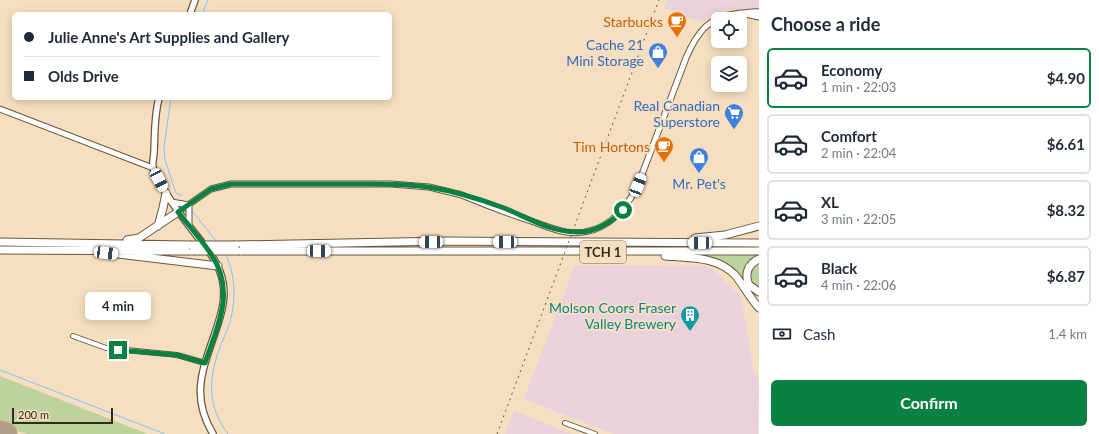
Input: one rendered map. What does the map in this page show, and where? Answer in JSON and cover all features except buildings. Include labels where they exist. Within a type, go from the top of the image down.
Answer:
[{"type":"highway","points":[[158,226],[164,208],[166,193]]},
{"type":"highway","points":[[58,242],[131,240],[139,238],[178,212]]},
{"type":"highway","points":[[741,230],[759,221]]},
{"type":"highway","points":[[623,242],[725,235],[759,226]]},
{"type":"highway","name":"TCH 1","points":[[0,250],[191,248],[236,245],[446,241],[759,243]]},
{"type":"highway","name":"TCH 1","points":[[0,242],[58,242],[240,251],[759,251]]},
{"type":"highway","points":[[58,250],[106,253],[218,266]]},
{"type":"highway","points":[[575,252],[663,256],[718,263],[730,270],[759,308]]},
{"type":"highway","points":[[759,259],[750,265],[747,274],[749,285],[759,292]]},
{"type":"highway","points":[[746,290],[759,298]]},
{"type":"main road","points":[[191,12],[195,0]]},
{"type":"main road","points":[[159,100],[155,116],[153,168],[171,202],[210,253],[218,266],[224,283],[224,300],[221,318],[201,378],[200,395],[204,414],[213,434]]},
{"type":"street","points":[[747,13],[759,12]]},
{"type":"street","points":[[747,14],[759,17]]},
{"type":"street","points":[[178,212],[211,189],[231,184],[391,184],[429,187],[459,194],[504,208],[537,223],[566,232],[585,232],[605,225],[619,214],[627,204],[638,185],[686,58],[702,29],[711,23]]},
{"type":"street","points":[[0,109],[153,168]]},
{"type":"street","points":[[171,202],[189,205]]},
{"type":"street","points":[[189,205],[189,227]]},
{"type":"street","points":[[73,336],[106,348],[177,355],[205,363]]},
{"type":"street","points":[[565,423],[596,434]]},
{"type":"shaded area","points":[[667,0],[759,0],[759,9],[730,9],[711,12],[711,16],[701,22],[664,8]]},
{"type":"shaded area","points":[[575,265],[707,266],[716,272],[741,297],[754,371],[759,379],[758,434],[614,434],[524,399]]},
{"type":"shaded area","points":[[514,411],[572,434],[505,434]]},
{"type":"green space","points":[[759,255],[759,258],[753,260],[747,284],[736,274],[693,256]]},
{"type":"green space","points":[[759,263],[759,289],[751,282],[750,274],[752,268]]},
{"type":"green space","points":[[0,376],[148,434],[28,434],[0,427]]},
{"type":"waterway","points":[[203,12],[208,0]]},
{"type":"waterway","points":[[171,100],[164,147],[165,160],[176,193],[182,196]]},
{"type":"waterway","points":[[193,212],[216,241]]},
{"type":"waterway","points":[[225,253],[229,261],[233,278],[234,296],[230,322],[215,361],[212,394],[213,404],[221,424],[228,434]]},
{"type":"waterway","points":[[0,370],[165,434]]},
{"type":"runway","points":[[0,432],[6,434]]},
{"type":"railway","points":[[497,434],[659,0]]},
{"type":"place","name":"Starbucks","points":[[677,38]]},
{"type":"place","name":"Cache 21 Mini Storage","points":[[658,69]]},
{"type":"place","name":"Real Canadian Superstore","points":[[734,130]]},
{"type":"place","name":"Tim Hortons","points":[[664,163]]},
{"type":"place","name":"Mr. Pet's","points":[[699,174]]},
{"type":"place","name":"Molson Coors Fraser Valley Brewery","points":[[690,332]]},
{"type":"route","points":[[118,350],[177,355],[205,363],[221,318],[224,300],[224,283],[218,266],[210,253],[178,212],[211,189],[231,184],[391,184],[429,187],[459,194],[504,208],[537,223],[566,232],[585,232],[595,229],[614,219],[623,210]]}]
